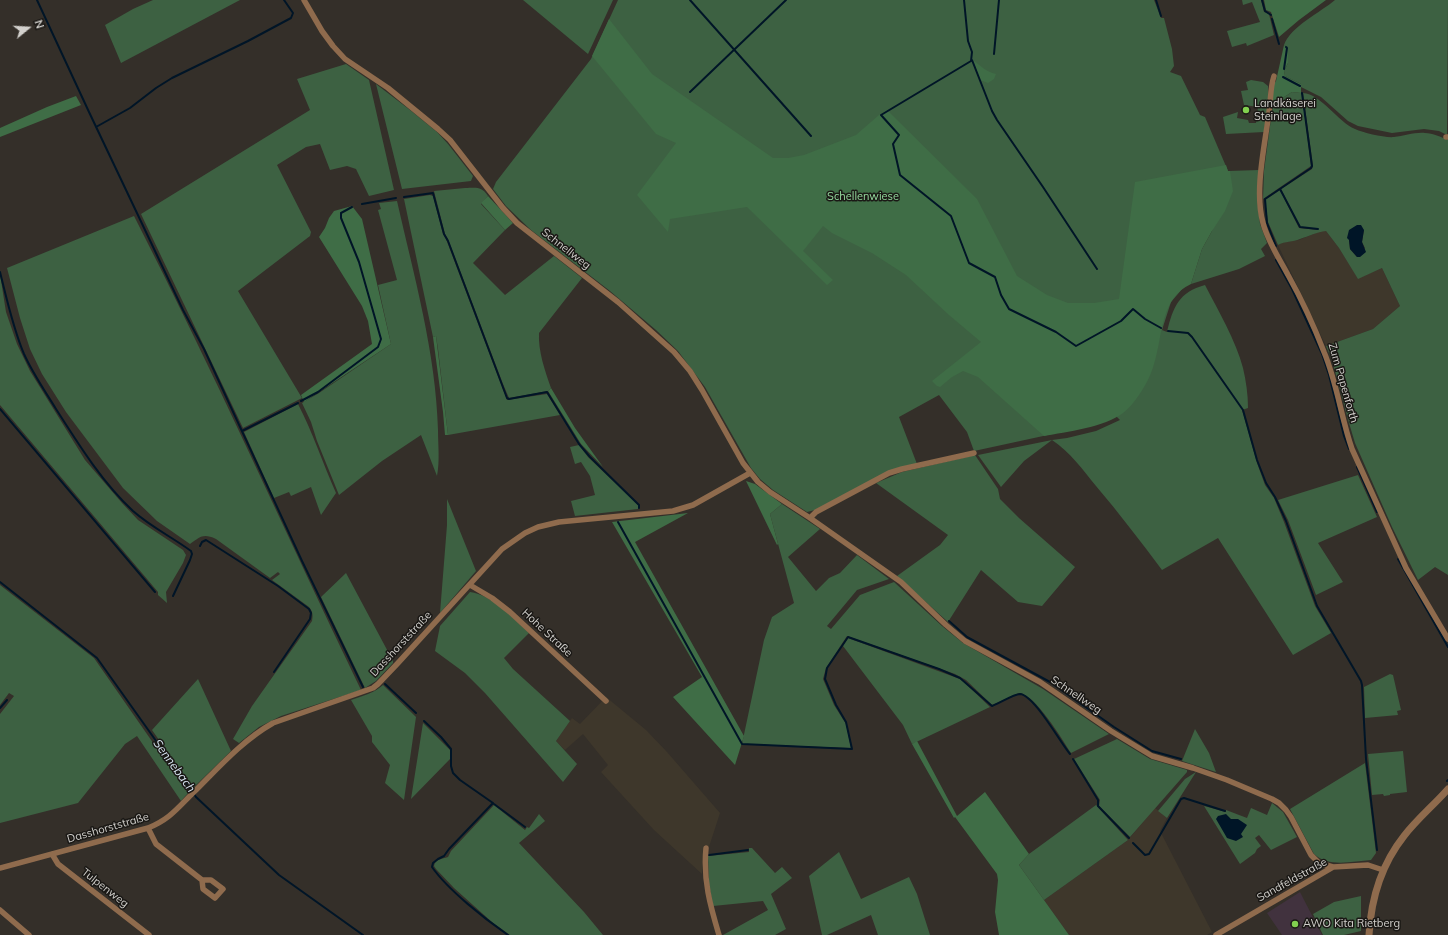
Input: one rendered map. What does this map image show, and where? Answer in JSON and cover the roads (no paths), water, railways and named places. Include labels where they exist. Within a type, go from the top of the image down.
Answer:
[{"type":"street","name":"Schnellweg","points":[[304,0],[322,31],[345,59],[388,88],[450,140],[517,223],[618,302],[674,352],[690,371],[702,390],[743,463],[750,473],[770,492],[810,518],[901,582],[950,629],[966,641],[1040,682],[1111,731],[1152,756],[1228,780],[1272,798],[1279,803],[1291,817],[1311,856],[1319,863],[1333,867]]},
{"type":"street","name":"Zum Papenforth","points":[[1274,76],[1271,86],[1270,105],[1261,170],[1260,197],[1263,223],[1272,246],[1289,275],[1325,353],[1346,432],[1397,550],[1448,639]]},
{"type":"street","points":[[810,518],[816,512],[889,473],[974,453]]},
{"type":"street","name":"Dasshorststraße","points":[[0,868],[148,828],[165,820],[172,815],[189,796],[235,751],[262,729],[285,719],[364,692],[378,684],[502,549],[516,538],[538,527],[559,522],[673,511],[693,505],[750,473]]},
{"type":"street","name":"Hohe Straße","points":[[470,585],[492,598],[510,612],[606,701]]},
{"type":"street","points":[[1368,935],[1374,896],[1383,870],[1392,852],[1403,836],[1448,789]]},
{"type":"street","points":[[148,828],[156,844],[202,880]]},
{"type":"street","points":[[706,848],[706,886],[719,935]]},
{"type":"street","name":"Tulpenweg","points":[[52,854],[58,864],[149,935]]},
{"type":"street","name":"Sandfeldstraße","points":[[1216,935],[1333,867],[1368,865],[1383,870]]},
{"type":"street","points":[[0,910],[29,935]]},
{"type":"water","points":[[1357,225],[1361,225],[1364,230],[1362,242],[1366,252],[1360,257],[1357,257],[1350,249],[1349,240],[1347,238],[1349,230]]},
{"type":"water","points":[[1226,814],[1231,819],[1238,819],[1247,825],[1241,834],[1243,837],[1236,841],[1227,838],[1216,819],[1218,816]]},
{"type":"waterway","points":[[37,0],[183,310],[204,349],[302,561],[363,687]]},
{"type":"waterway","points":[[96,127],[130,108],[172,78],[291,18],[293,13],[284,0]]},
{"type":"waterway","points":[[690,0],[811,136]]},
{"type":"waterway","points":[[690,92],[786,0]]},
{"type":"waterway","points":[[964,0],[968,41],[972,52],[971,61],[881,115],[899,135],[893,144],[900,175],[951,216],[969,263],[995,277],[1001,295],[1009,309],[1056,332],[1076,346],[1121,321],[1133,309],[1145,319],[1161,328]]},
{"type":"waterway","points":[[994,54],[999,0]]},
{"type":"waterway","points":[[1156,0],[1161,16]]},
{"type":"waterway","points":[[1262,0],[1265,11],[1271,15]]},
{"type":"waterway","points":[[1272,19],[1279,44]]},
{"type":"waterway","points":[[1284,69],[1286,47]]},
{"type":"waterway","points":[[972,60],[997,120],[1097,269]]},
{"type":"waterway","points":[[1283,77],[1300,86]]},
{"type":"waterway","points":[[1276,246],[1267,223],[1265,199],[1312,166],[1302,93]]},
{"type":"waterway","points":[[1280,189],[1300,227],[1318,229]]},
{"type":"waterway","points":[[404,197],[433,193],[444,234],[448,241],[507,398],[509,399],[547,392],[579,444],[590,457],[639,505],[639,508]]},
{"type":"waterway","points":[[362,204],[396,198]]},
{"type":"waterway","points":[[301,401],[318,392],[378,347],[381,339],[359,262],[341,218],[341,213],[352,207]]},
{"type":"waterway","points":[[1276,260],[1292,289],[1322,354],[1329,375],[1344,436],[1349,449]]},
{"type":"waterway","points":[[0,272],[13,324],[24,354],[39,382],[82,449],[111,488],[133,511],[191,551],[192,554],[190,560],[173,596]]},
{"type":"waterway","points":[[1168,331],[1188,333],[1192,337],[1243,410],[1257,460],[1266,483],[1275,497],[1286,521],[1317,606],[1361,681],[1366,759],[1377,850]]},
{"type":"waterway","points":[[242,431],[298,403]]},
{"type":"waterway","points":[[0,409],[155,592]]},
{"type":"waterway","points":[[1357,467],[1377,512]]},
{"type":"waterway","points":[[618,522],[742,744],[852,749],[846,722],[836,705],[825,679],[827,668],[848,637],[939,669],[960,678],[992,706],[1017,694],[1026,696],[1039,710],[1070,754]]},
{"type":"waterway","points":[[200,546],[202,542],[206,540],[278,586],[309,609],[311,613],[310,619],[274,672]]},
{"type":"waterway","points":[[1398,559],[1448,647]]},
{"type":"waterway","name":"Sennebach","points":[[0,582],[97,658],[196,797],[279,875],[363,935]]},
{"type":"waterway","points":[[949,621],[967,637],[1050,682],[1114,727],[1152,751],[1181,759]]},
{"type":"waterway","points":[[385,684],[416,713]]},
{"type":"waterway","points":[[0,708],[7,700]]},
{"type":"waterway","points":[[424,721],[451,749],[451,766],[453,773],[460,780],[493,803],[444,856],[433,863],[432,867],[447,885],[478,913],[508,935]]},
{"type":"waterway","points":[[1073,759],[1098,800],[1098,806],[1129,838]]},
{"type":"waterway","points":[[1133,843],[1145,855],[1149,854],[1181,799],[1184,798],[1225,811]]},
{"type":"waterway","points":[[494,804],[525,827]]},
{"type":"waterway","points":[[709,855],[748,850]]},
{"type":"place","name":"Landkäserei Steinlage","points":[[1246,110]]},
{"type":"place","name":"AWO Kita Rietberg","points":[[1295,924]]},
{"type":"park label","name":"Schellenwiese","points":[[863,197]]}]
